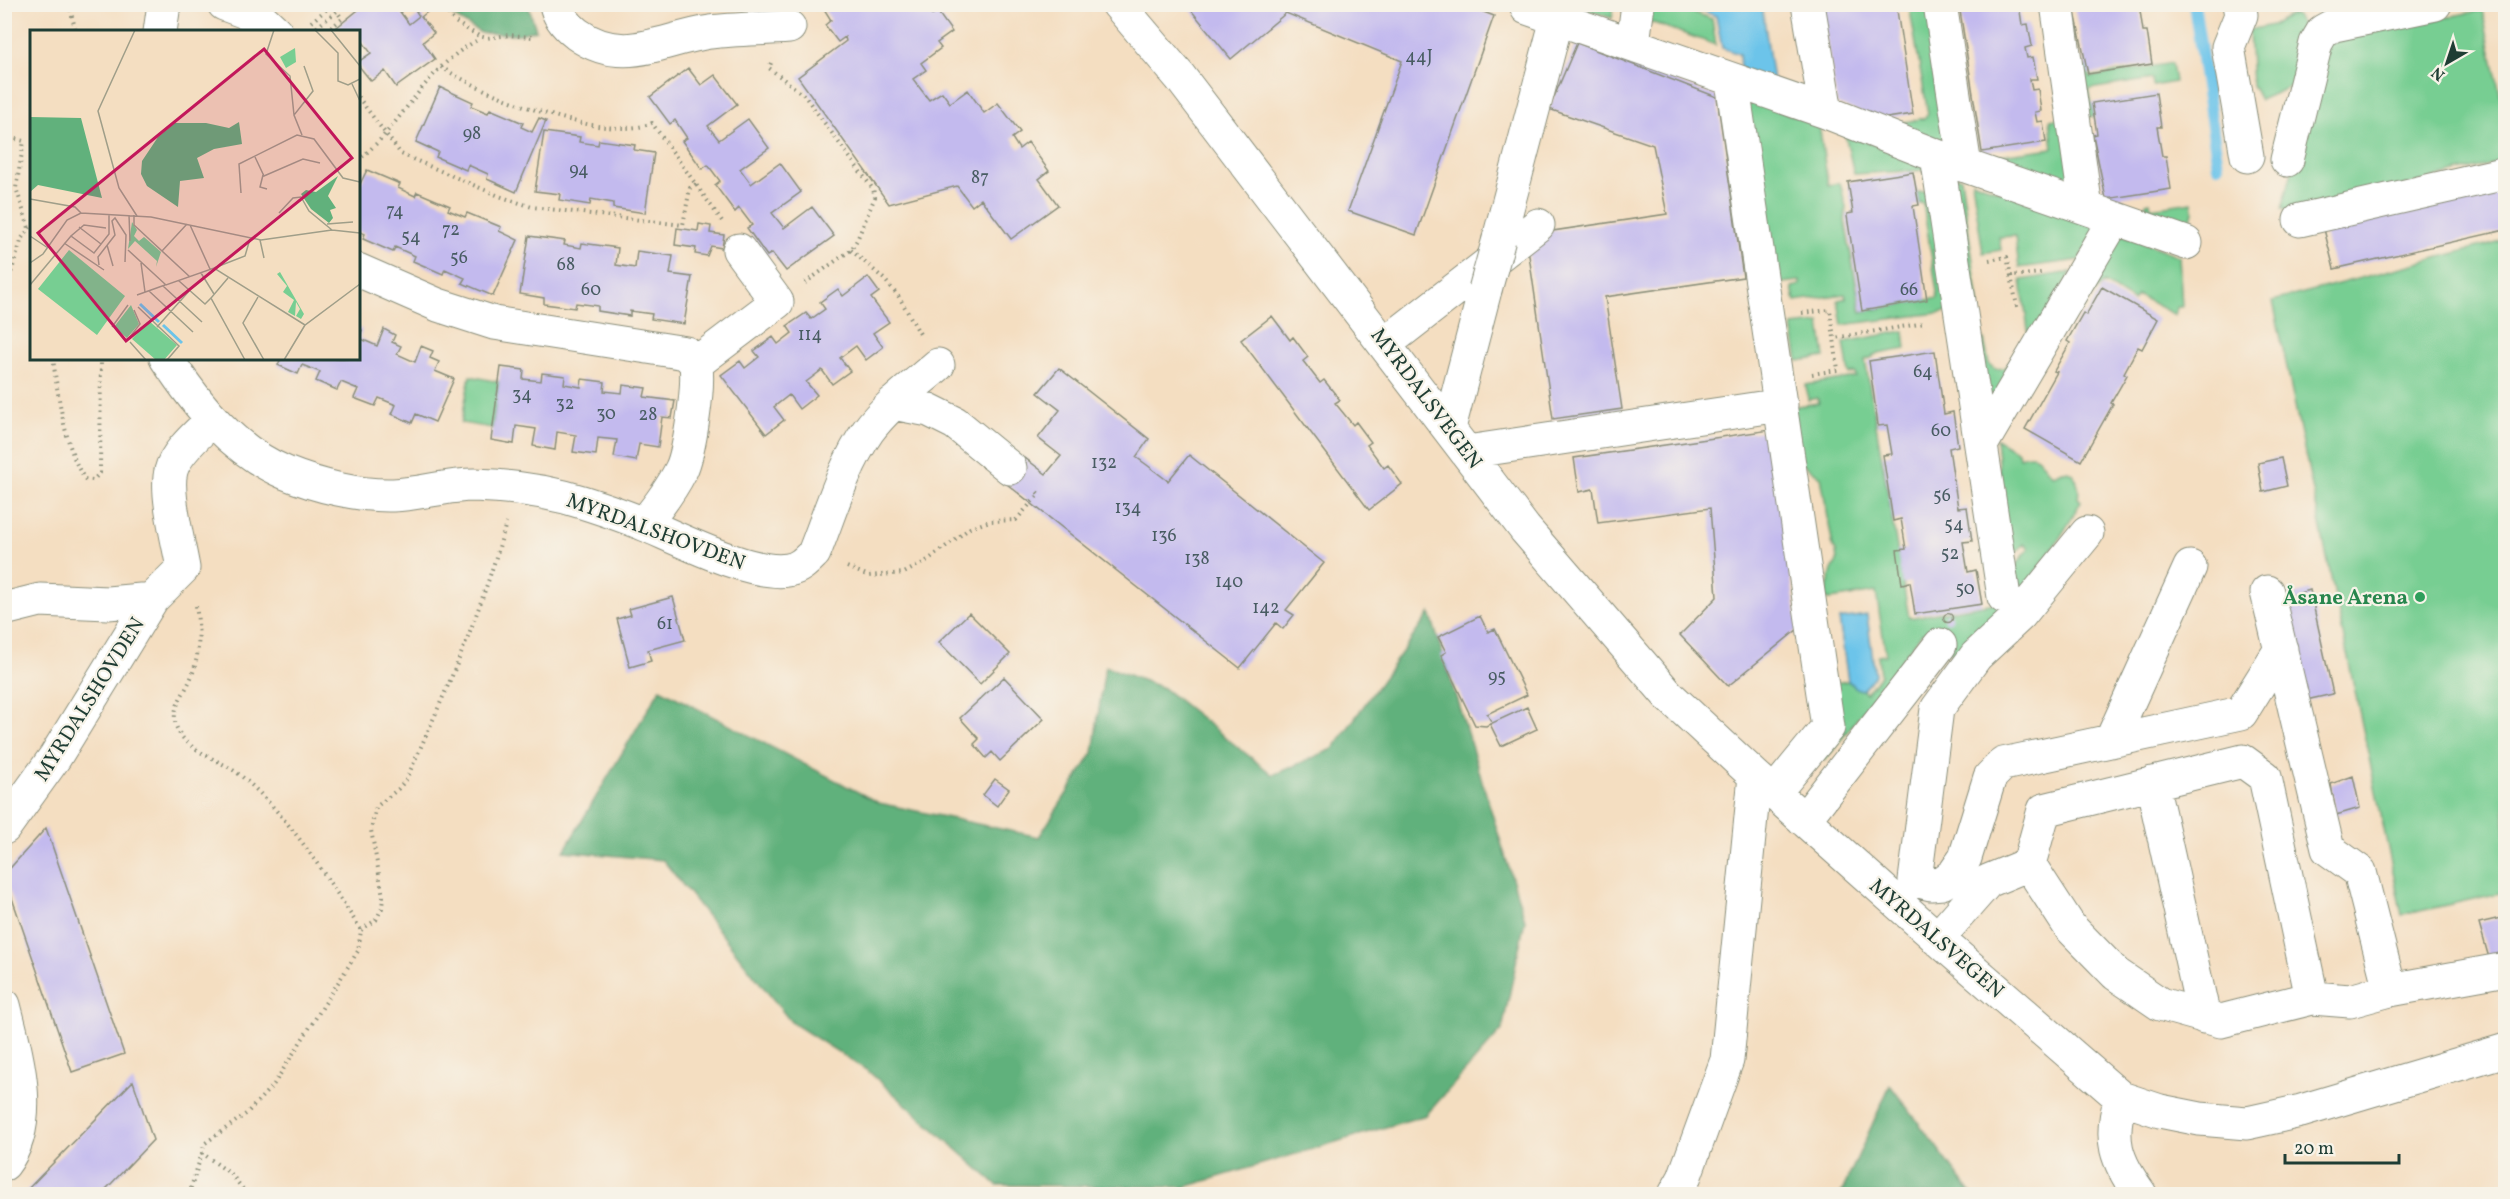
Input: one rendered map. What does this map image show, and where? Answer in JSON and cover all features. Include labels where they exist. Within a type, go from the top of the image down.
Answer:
[{"type":"street","points":[[160,30],[165,4]]},
{"type":"street","points":[[224,4],[261,18],[274,30]]},
{"type":"street","points":[[1633,44],[1638,4]]},
{"type":"street","points":[[1808,4],[1826,112]]},
{"type":"street","points":[[1940,4],[1962,317],[2004,597]]},
{"type":"street","points":[[1981,445],[2086,268],[2101,213],[2057,4]]},
{"type":"street","points":[[2239,4],[2241,15],[2228,47],[2247,156]]},
{"type":"street","points":[[2288,160],[2316,43],[2323,31],[2334,26],[2435,4]]},
{"type":"street","name":"MYRDALSVEGEN","points":[[1125,6],[1386,344],[1525,529],[1668,695],[1937,939],[2121,1098],[2160,1111],[2190,1117],[2247,1123],[2311,1108],[2505,1050]]},
{"type":"street","points":[[1523,6],[1826,112],[1951,161],[2186,243]]},
{"type":"street","points":[[560,12],[570,29],[590,43],[623,50],[640,50],[709,33],[789,27]]},
{"type":"street","points":[[1557,19],[1485,290],[1458,440],[1779,393]]},
{"type":"street","points":[[1676,1194],[1727,1060],[1764,784],[1828,727],[1732,81]]},
{"type":"street","points":[[2300,220],[2505,173]]},
{"type":"street","points":[[1386,344],[1538,225]]},
{"type":"street","points":[[695,364],[777,302],[739,250]]},
{"type":"street","points":[[360,271],[438,305],[483,320],[686,353],[695,364],[693,423],[682,467],[667,495],[644,524]]},
{"type":"street","name":"MYRDALSHOVDEN","points":[[167,360],[183,385],[212,420],[244,449],[285,472],[337,489],[391,495],[471,485],[517,488],[568,498],[644,524],[681,541],[752,566],[787,570],[803,565],[814,553]]},
{"type":"street","points":[[814,553],[852,459],[868,431],[893,404],[938,365]]},
{"type":"street","points":[[893,404],[929,410],[955,423],[1010,468]]},
{"type":"street","points":[[183,568],[170,490],[171,469],[185,447],[212,420]]},
{"type":"street","points":[[2087,533],[2020,615],[1976,656],[1937,709],[1915,880],[1931,884],[1942,883],[1954,874],[1965,858],[1990,777],[2003,764],[2241,713],[2281,649]]},
{"type":"street","points":[[2111,741],[2190,567]]},
{"type":"street","name":"MYRDALSHOVDEN","points":[[4,828],[55,757],[152,600],[183,568]]},
{"type":"street","points":[[2267,592],[2328,849],[2360,872],[2390,990]]},
{"type":"street","name":"MYRDALSHOVDEN","points":[[4,609],[39,600],[108,603],[152,600]]},
{"type":"street","points":[[1804,820],[1940,645]]},
{"type":"street","points":[[2312,998],[2265,777],[2243,761],[2044,810],[2029,864],[2070,927],[2116,974],[2160,1004],[2221,1022],[2312,998],[2350,1001],[2390,990],[2505,969]]},
{"type":"street","points":[[2152,783],[2204,1017]]},
{"type":"street","points":[[1937,939],[1988,881],[2029,864]]},
{"type":"street","points":[[4,1005],[20,1071],[21,1119],[10,1156],[4,1164]]},
{"type":"street","points":[[2121,1098],[2115,1116],[2115,1146],[2122,1169],[2140,1194]]},
{"type":"path","points":[[69,4],[76,30]]},
{"type":"path","points":[[307,25],[333,4]]},
{"type":"path","points":[[441,4],[455,22],[487,38],[509,35],[531,38],[541,35],[560,12]]},
{"type":"path","points":[[314,30],[337,12],[342,19],[328,30]]},
{"type":"path","points":[[360,159],[386,133],[409,101],[441,67],[460,50],[476,41]]},
{"type":"path","points":[[441,67],[482,88],[554,117],[627,128],[642,127],[652,123],[720,218]]},
{"type":"path","points":[[774,71],[804,95],[873,189],[875,197],[851,250],[777,302]]},
{"type":"path","points":[[360,100],[400,154],[499,196],[532,207],[683,225],[690,188],[696,184]]},
{"type":"path","points":[[4,136],[24,141],[16,188],[30,227],[22,238],[4,295]]},
{"type":"path","points":[[851,250],[884,279],[899,297],[938,365]]},
{"type":"path","points":[[1980,261],[2007,257],[2011,276],[2086,268]]},
{"type":"path","points":[[1768,318],[1830,310],[1838,370],[1779,393]]},
{"type":"path","points":[[1834,338],[1962,317]]},
{"type":"path","points":[[53,360],[75,461],[85,479],[93,480],[100,473],[101,360]]},
{"type":"path","points":[[814,553],[870,576],[904,573],[928,560],[970,528],[990,522],[1016,520],[1039,494],[1010,468]]},
{"type":"path","points":[[361,930],[376,920],[382,908],[383,896],[371,830],[376,807],[399,789],[406,780],[458,667],[498,553],[517,488]]},
{"type":"path","points":[[183,568],[193,594],[198,622],[198,654],[191,679],[176,708],[175,723],[184,739],[239,773],[280,814],[319,862],[361,930],[358,951],[274,1084],[246,1114],[204,1144],[189,1194]]},
{"type":"path","points":[[202,1153],[231,1174],[247,1194]]},
{"type":"green space","points":[[446,5],[528,5],[536,30],[519,34],[481,33],[453,16]]},
{"type":"green space","points":[[1573,5],[1614,5],[1612,18]]},
{"type":"green space","points":[[1648,5],[1673,5],[1712,19],[1716,45],[1645,20]]},
{"type":"green space","points":[[1909,5],[1930,5],[1952,149],[1892,125],[1924,118],[1928,114]]},
{"type":"green space","points":[[2482,10],[2505,117],[2505,161],[2297,212],[2282,209],[2327,42]]},
{"type":"green space","points":[[2294,14],[2305,28],[2294,85],[2260,100],[2252,85],[2249,30],[2272,25]]},
{"type":"green space","points":[[2172,63],[2175,82],[2153,86],[2152,79],[2089,89],[2094,116],[2083,118],[2075,69],[2088,67],[2090,77]]},
{"type":"green space","points":[[1745,99],[1819,124],[1828,185],[1840,183],[1846,207],[1845,221],[1861,312],[1938,298],[1923,203],[1919,203],[1917,192],[1928,191],[1925,170],[1854,174],[1845,134],[1931,166],[1953,311],[1842,325],[1838,300],[1846,298],[1845,294],[1795,301],[1792,287],[1800,285],[1800,281],[1773,284]]},
{"type":"green space","points":[[2065,118],[2077,194],[1978,158],[2053,148],[2050,120]]},
{"type":"green space","points":[[1949,173],[1961,178],[1979,304],[1970,305]]},
{"type":"green space","points":[[1972,181],[2098,227],[2079,260],[2019,268],[2015,236],[1999,237],[2001,250],[1983,253]]},
{"type":"green space","points":[[2150,202],[2151,208],[2192,202],[2193,212],[2186,233],[2142,218],[2146,203]]},
{"type":"green space","points":[[2116,232],[2179,256],[2182,307],[2177,307],[2175,315],[2137,295],[2133,301],[2104,283],[2091,296],[2081,291]]},
{"type":"green space","name":"Åsane Arena","points":[[2505,240],[2505,892],[2402,915],[2273,301]]},
{"type":"green space","points":[[2071,272],[2030,344],[2021,280]]},
{"type":"green space","points":[[1820,323],[1825,357],[1798,361],[1792,326]]},
{"type":"green space","points":[[1904,331],[1906,349],[1873,355],[1865,360],[1909,618],[2000,602],[2006,606],[1956,656],[1922,633],[1825,761],[1818,755],[1834,683],[1848,681],[1866,694],[1880,675],[1878,656],[1886,655],[1876,592],[1824,600],[1832,570],[1837,561],[1836,551],[1833,547],[1821,477],[1799,461],[1790,407],[1819,403],[1818,398],[1808,400],[1806,385],[1856,377],[1855,373],[1849,374],[1844,342]]},
{"type":"green space","points":[[1984,340],[1989,364],[1995,369],[2005,368],[2020,349],[1986,421],[1974,342]]},
{"type":"green space","points":[[470,376],[499,382],[492,428],[461,423]]},
{"type":"green space","points":[[1996,439],[2018,452],[2019,457],[2032,455],[2037,457],[2053,475],[2062,471],[2071,473],[2076,480],[2078,498],[2081,501],[2068,526],[2019,593],[2010,572],[2029,549],[2024,544],[2008,561]]},
{"type":"green space","points":[[1430,613],[1525,920],[1502,1030],[1426,1115],[1185,1187],[997,1185],[868,1071],[791,1022],[663,860],[564,851],[660,689],[879,803],[1039,837],[1093,753],[1105,666],[1163,688],[1273,775],[1333,749]]},
{"type":"green space","points":[[1890,1085],[1972,1194],[1841,1194]]},
{"type":"water","points":[[1686,5],[1762,5],[1773,81],[1740,69],[1739,54],[1722,48],[1716,16]]},
{"type":"water","points":[[1867,615],[1875,675],[1863,690],[1848,681],[1839,619]]},
{"type":"building","points":[[354,4],[404,4],[398,9],[409,24],[419,16],[414,8],[419,4],[427,4],[431,9],[421,17],[434,33],[423,42],[435,59],[396,87],[385,71],[371,81],[360,67],[360,61],[371,53],[360,38],[360,30],[333,30],[358,10]]},
{"type":"building","points":[[830,4],[925,4],[932,15],[937,11],[952,32],[937,43],[941,48],[921,63],[926,70],[913,79],[929,100],[942,92],[950,103],[968,90],[984,113],[998,103],[1020,132],[1012,138],[1019,149],[1028,142],[1049,171],[1039,179],[1058,205],[1011,239],[981,199],[972,206],[957,186],[889,204],[798,77],[846,41],[845,37],[838,42],[825,25],[831,20],[824,9]]},
{"type":"building","points":[[1186,4],[1463,4],[1494,16],[1416,235],[1348,211],[1402,61],[1286,13],[1231,59]]},
{"type":"building","points":[[1821,4],[1896,4],[1913,114],[1880,119],[1837,104]]},
{"type":"building","points":[[1959,4],[2019,4],[2022,25],[2028,24],[2032,46],[2025,48],[2027,58],[2033,57],[2037,79],[2030,79],[2032,90],[2038,89],[2041,111],[2035,112],[2037,122],[2043,121],[2046,142],[1982,152]]},
{"type":"building","points":[[2077,4],[2139,4],[2143,31],[2147,31],[2152,64],[2088,74],[2075,12],[2075,9],[2078,9]]},
{"type":"building","points":[[1577,43],[1717,97],[1743,277],[1605,297],[1622,409],[1553,419],[1526,235],[1667,214],[1653,145],[1549,109]]},
{"type":"building","points":[[688,68],[701,85],[715,75],[737,104],[708,126],[719,140],[748,119],[769,148],[740,169],[751,184],[780,163],[801,192],[772,213],[784,228],[812,207],[834,236],[786,271],[772,253],[767,256],[747,228],[752,225],[739,208],[735,212],[715,185],[720,181],[708,165],[702,169],[682,141],[687,138],[675,120],[670,124],[650,97]]},
{"type":"building","points":[[440,87],[473,102],[471,106],[488,113],[490,109],[523,123],[521,127],[532,132],[539,118],[546,121],[516,192],[487,179],[488,174],[468,165],[466,170],[436,157],[438,152],[416,142]]},
{"type":"building","points":[[2156,93],[2161,127],[2157,127],[2162,156],[2166,156],[2171,189],[2106,199],[2093,135],[2097,134],[2092,103]]},
{"type":"building","points":[[544,132],[580,137],[579,142],[598,145],[599,140],[635,145],[634,150],[654,153],[645,213],[613,208],[613,203],[591,199],[590,205],[559,200],[560,194],[535,191]]},
{"type":"building","points":[[367,170],[400,184],[398,188],[415,196],[417,192],[450,206],[448,210],[465,217],[467,213],[501,227],[499,231],[518,240],[493,296],[462,283],[465,278],[445,269],[443,274],[413,261],[415,256],[395,247],[393,252],[363,239],[365,234],[360,232],[360,184]]},
{"type":"building","points":[[1913,172],[1919,205],[1913,206],[1927,300],[1862,311],[1847,216],[1853,213],[1848,182]]},
{"type":"building","points":[[2505,185],[2505,230],[2334,269],[2323,225]]},
{"type":"building","points":[[699,224],[711,226],[710,233],[724,235],[722,248],[711,246],[707,256],[695,254],[696,248],[675,245],[677,228],[698,231]]},
{"type":"building","points":[[529,236],[565,241],[564,245],[581,248],[582,243],[618,248],[616,265],[635,268],[637,251],[673,256],[670,274],[692,277],[684,324],[651,319],[652,314],[630,311],[630,316],[598,311],[598,306],[576,303],[575,308],[544,304],[544,298],[520,294]]},
{"type":"building","points":[[868,277],[879,292],[871,298],[889,322],[873,333],[883,347],[866,360],[856,346],[840,358],[850,371],[832,384],[822,370],[806,382],[817,395],[799,409],[789,395],[774,407],[784,420],[766,434],[721,375],[740,361],[745,368],[759,357],[754,351],[773,337],[778,344],[792,333],[787,326],[806,313],[811,319],[825,309],[820,302],[838,289],[843,296]]},
{"type":"building","points":[[2102,287],[2158,319],[2142,349],[2138,347],[2124,373],[2127,375],[2111,403],[2113,404],[2081,461],[2025,429],[2057,372],[2054,371],[2070,343],[2067,341],[2083,313],[2086,315]]},
{"type":"building","points":[[1272,316],[1290,340],[1293,337],[1308,357],[1303,361],[1320,383],[1324,380],[1340,400],[1335,403],[1353,425],[1356,422],[1371,442],[1367,445],[1384,468],[1388,465],[1402,484],[1369,510],[1241,340]]},
{"type":"building","points":[[384,329],[395,335],[392,342],[401,346],[397,354],[415,362],[421,346],[433,351],[430,358],[439,362],[435,371],[454,379],[435,422],[416,414],[412,423],[392,414],[396,405],[379,398],[375,406],[354,398],[358,389],[341,382],[337,390],[316,381],[320,372],[302,365],[298,374],[278,365],[280,360],[360,360],[360,338],[377,346]]},
{"type":"building","points":[[1935,351],[1944,414],[1953,412],[1958,446],[1949,448],[1958,508],[1967,507],[1972,541],[1963,542],[1968,572],[1976,570],[1982,604],[1915,614],[1910,582],[1902,584],[1897,550],[1906,549],[1901,519],[1893,521],[1883,455],[1892,454],[1887,425],[1878,426],[1869,361]]},
{"type":"building","points":[[501,367],[524,370],[523,379],[541,381],[542,373],[565,376],[564,384],[581,387],[582,379],[605,382],[604,391],[622,393],[623,385],[646,388],[644,397],[675,401],[672,418],[662,417],[658,447],[639,444],[636,461],[614,457],[617,440],[598,438],[596,455],[573,452],[576,435],[557,432],[555,450],[533,446],[536,429],[516,426],[514,444],[491,440]]},
{"type":"building","points":[[1059,368],[1149,439],[1136,457],[1168,481],[1189,455],[1324,563],[1286,610],[1294,615],[1283,629],[1276,623],[1240,668],[1003,481],[1025,458],[1046,474],[1061,456],[1038,438],[1060,410],[1038,393]]},
{"type":"building","points":[[1770,430],[1798,629],[1728,686],[1680,635],[1717,597],[1710,508],[1598,523],[1593,489],[1579,492],[1574,458]]},
{"type":"building","points":[[2281,458],[2287,486],[2263,492],[2258,463]]},
{"type":"building","points":[[2310,590],[2333,694],[2306,700],[2283,598]]},
{"type":"building","points":[[673,597],[685,640],[648,650],[651,661],[630,667],[617,619],[631,615],[629,609]]},
{"type":"building","points":[[969,613],[1010,654],[980,684],[939,642]]},
{"type":"building","points":[[1948,613],[1953,618],[1948,623],[1943,618]]},
{"type":"building","points":[[1480,616],[1488,632],[1495,629],[1527,695],[1487,714],[1492,723],[1486,726],[1475,725],[1441,655],[1446,652],[1438,637]]},
{"type":"building","points":[[1004,677],[1044,719],[1000,761],[992,752],[986,758],[974,744],[979,739],[960,718]]},
{"type":"building","points":[[1527,707],[1537,729],[1501,746],[1490,724]]},
{"type":"building","points":[[2353,776],[2360,808],[2336,815],[2331,784]]},
{"type":"building","points":[[995,779],[1009,789],[997,806],[983,795]]},
{"type":"building","points":[[46,828],[124,1054],[72,1072],[4,875]]},
{"type":"building","points":[[2505,917],[2505,961],[2491,965],[2479,923]]},
{"type":"building","points":[[133,1081],[153,1140],[110,1185],[101,1194],[23,1194]]},
{"type":"waterway","points":[[2194,4],[2218,166]]},
{"type":"place","name":"Åsane Arena","points":[[2420,597]]}]
